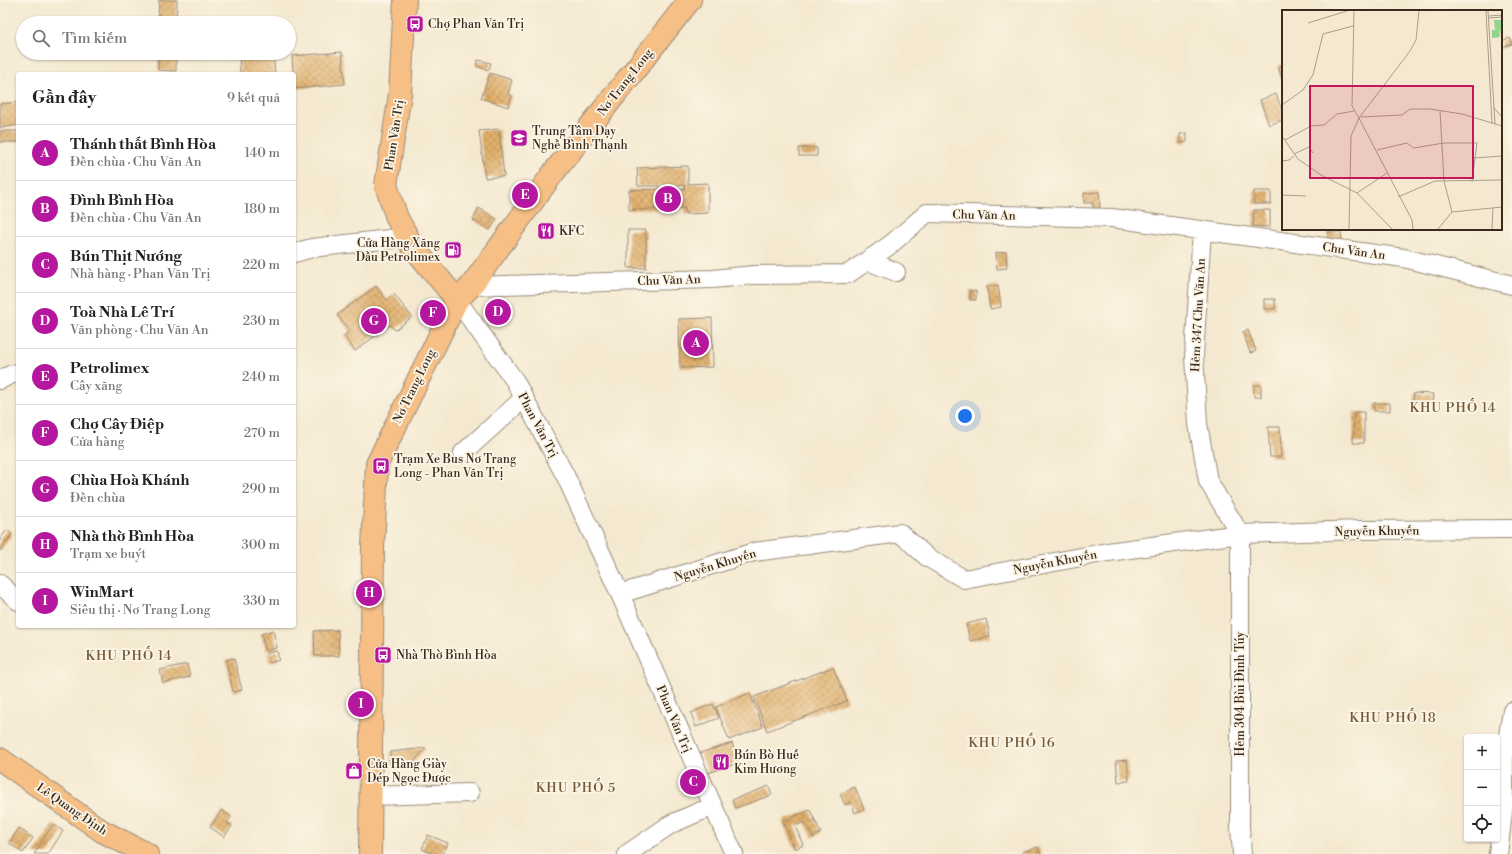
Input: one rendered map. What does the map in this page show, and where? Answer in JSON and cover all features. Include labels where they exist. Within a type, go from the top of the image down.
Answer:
[{"type":"main road","name":"Phan Văn Trị","points":[[405,0],[400,94],[386,185],[397,218],[419,256],[464,293]]},
{"type":"main road","name":"Nơ Trang Long","points":[[370,854],[373,547],[377,464],[464,293],[554,172],[690,0]]},
{"type":"main road","name":"Lê Quang Định","points":[[0,759],[102,831],[147,854]]},
{"type":"street","name":"Chu Văn An","points":[[464,293],[713,279],[754,275],[848,274],[890,245],[927,213],[1112,218],[1404,258],[1512,285]]},
{"type":"street","name":"Hẻm 347 Chu Văn An","points":[[1202,230],[1194,356],[1198,424],[1208,481],[1240,534]]},
{"type":"street","points":[[296,252],[312,248],[407,237]]},
{"type":"street","points":[[868,260],[896,272]]},
{"type":"street","name":"Phan Văn Trị","points":[[464,293],[515,381],[566,477],[620,594],[734,854]]},
{"type":"street","points":[[0,380],[16,373]]},
{"type":"street","points":[[463,454],[524,398]]},
{"type":"street","name":"Nguyễn Khuyến","points":[[620,594],[754,552],[900,533],[927,557],[964,579],[1108,552],[1240,534],[1360,530],[1512,529]]},
{"type":"street","name":"Hẻm 304 Bùi Đình Túy","points":[[1240,534],[1240,827],[1242,854]]},
{"type":"street","points":[[0,584],[16,599]]},
{"type":"street","points":[[1498,854],[1504,804],[1504,759],[1512,711]]},
{"type":"street","points":[[371,796],[470,793]]},
{"type":"street","points":[[627,854],[671,824],[713,806]]},
{"type":"building","points":[[159,0],[177,0],[176,16],[158,16]]},
{"type":"building","points":[[1510,38],[1512,44],[1502,48],[1502,41]]},
{"type":"building","points":[[342,52],[345,84],[296,89],[296,72],[293,72],[292,60],[296,60],[296,56]]},
{"type":"building","points":[[158,60],[176,60],[176,71],[158,70]]},
{"type":"building","points":[[239,60],[274,60],[275,72],[240,72]]},
{"type":"building","points":[[478,60],[491,63],[489,70],[476,66]]},
{"type":"building","points":[[1282,65],[1282,80],[1278,66]]},
{"type":"building","points":[[490,73],[512,80],[508,94],[512,96],[508,107],[481,98]]},
{"type":"building","points":[[1276,94],[1282,110],[1282,120],[1269,125],[1260,100]]},
{"type":"building","points":[[16,102],[16,125],[0,128],[0,104]]},
{"type":"building","points":[[499,129],[504,176],[485,178],[479,131]]},
{"type":"building","points":[[0,131],[16,131],[16,142],[0,142]]},
{"type":"building","points":[[1187,133],[1187,142],[1180,143],[1180,134]]},
{"type":"building","points":[[799,148],[817,148],[817,156],[799,156]]},
{"type":"building","points":[[688,166],[688,184],[708,183],[708,213],[685,214],[685,208],[629,210],[629,190],[660,189],[660,186],[638,186],[637,168]],"holes":[[[684,185],[685,189],[664,189],[664,186]]]},
{"type":"building","points":[[1254,191],[1271,191],[1271,204],[1254,204]]},
{"type":"building","points":[[1099,192],[1100,209],[1093,210],[1093,203],[1084,203],[1084,193]]},
{"type":"building","points":[[479,208],[497,219],[490,230],[473,220]]},
{"type":"building","points":[[1254,210],[1270,210],[1270,227],[1253,226]]},
{"type":"building","points":[[628,230],[646,230],[646,268],[628,268]]},
{"type":"building","points":[[1328,232],[1341,232],[1342,241],[1328,242]]},
{"type":"building","points":[[1006,252],[1007,268],[997,269],[996,253]]},
{"type":"building","points":[[998,285],[1001,307],[990,309],[987,287]]},
{"type":"building","points":[[376,286],[387,300],[394,294],[412,317],[395,330],[390,325],[355,351],[344,336],[350,331],[337,315]]},
{"type":"building","points":[[970,291],[976,291],[976,300],[970,300]]},
{"type":"building","points":[[1264,299],[1275,299],[1275,309],[1264,309]]},
{"type":"building","points":[[712,318],[713,367],[680,368],[679,319]]},
{"type":"building","points":[[1248,330],[1256,351],[1250,353],[1243,332]]},
{"type":"building","points":[[1254,385],[1261,385],[1261,397],[1254,397]]},
{"type":"building","points":[[1414,393],[1433,394],[1432,403],[1413,401]]},
{"type":"building","points":[[1374,403],[1390,403],[1390,411],[1374,411]]},
{"type":"building","points":[[1354,412],[1364,412],[1364,443],[1353,443]]},
{"type":"building","points":[[1268,427],[1280,427],[1281,457],[1270,457]]},
{"type":"building","points":[[7,530],[12,534],[0,551],[0,539]]},
{"type":"building","points":[[986,619],[990,636],[970,641],[966,624]]},
{"type":"building","points":[[273,630],[277,648],[266,651],[261,634]]},
{"type":"building","points":[[338,630],[339,656],[315,656],[314,631]]},
{"type":"building","points":[[277,651],[279,660],[269,663],[267,653]]},
{"type":"building","points":[[234,658],[242,690],[233,692],[226,660]]},
{"type":"building","points":[[187,664],[190,677],[163,683],[160,670]]},
{"type":"building","points":[[833,667],[847,701],[767,731],[754,697]]},
{"type":"building","points":[[750,693],[763,727],[729,740],[716,707]]},
{"type":"building","points":[[713,704],[719,718],[696,727],[691,713]]},
{"type":"building","points":[[732,743],[738,763],[708,773],[700,753]]},
{"type":"building","points":[[426,748],[411,765],[390,764],[390,752]]},
{"type":"building","points":[[1127,760],[1129,781],[1118,782],[1116,761]]},
{"type":"building","points":[[769,786],[772,795],[735,808],[732,800]]},
{"type":"building","points":[[855,787],[864,809],[855,813],[851,802],[845,805],[840,794]]},
{"type":"building","points":[[222,810],[231,817],[227,823],[232,826],[224,837],[210,827]]},
{"type":"building","points":[[810,810],[821,833],[813,838],[805,822],[795,826],[803,845],[795,849],[783,821]]},
{"type":"building","points":[[53,824],[63,831],[48,854],[34,854]]},
{"type":"building","points":[[19,828],[33,838],[23,853],[9,843]]},
{"type":"building","points":[[428,835],[448,843],[443,854],[434,854],[422,849]]},
{"type":"building","points":[[1038,847],[1041,854],[1023,854],[1022,852]]},
{"type":"place","name":"Chợ Phan Văn Trị","points":[[415,24]]},
{"type":"place","name":"Trung Tâm Dạy Nghề Bình Thạnh","points":[[519,138]]},
{"type":"place","name":"Petrolimex","points":[[525,195]]},
{"type":"place","name":"Đình Bình Hòa","points":[[668,199]]},
{"type":"place","name":"KFC","points":[[546,231]]},
{"type":"place","name":"Cửa Hàng Xăng Dầu Petrolimex","points":[[453,250]]},
{"type":"place","name":"Toà Nhà Lê Trí","points":[[498,312]]},
{"type":"place","name":"Chợ Cây Điệp","points":[[433,313]]},
{"type":"place","name":"Chùa Hoà Khánh","points":[[374,321]]},
{"type":"place","name":"Thánh thất Bình Hòa","points":[[696,343]]},
{"type":"place","name":"Trạm Xe Bus Nơ Trang Long - Phan Văn Trị","points":[[381,466]]},
{"type":"place","name":"Nhà thờ Bình Hòa","points":[[369,593]]},
{"type":"place","name":"Nhà Thờ Bình Hòa","points":[[383,655]]},
{"type":"place","name":"WinMart","points":[[361,704]]},
{"type":"place","name":"Bún Bò Huế Kim Hương","points":[[721,762]]},
{"type":"place","name":"Cửa Hàng Giày Dép Ngọc Được","points":[[354,771]]},
{"type":"place","name":"Bún Thịt Nướng","points":[[693,782]]},
{"type":"district","name":"KHU PHỐ 14","points":[[1453,407]]},
{"type":"district","name":"KHU PHỐ 14","points":[[129,655]]},
{"type":"district","name":"KHU PHỐ 18","points":[[1393,717]]},
{"type":"district","name":"KHU PHỐ 16","points":[[1012,742]]},
{"type":"district","name":"KHU PHỐ 5","points":[[576,787]]}]
